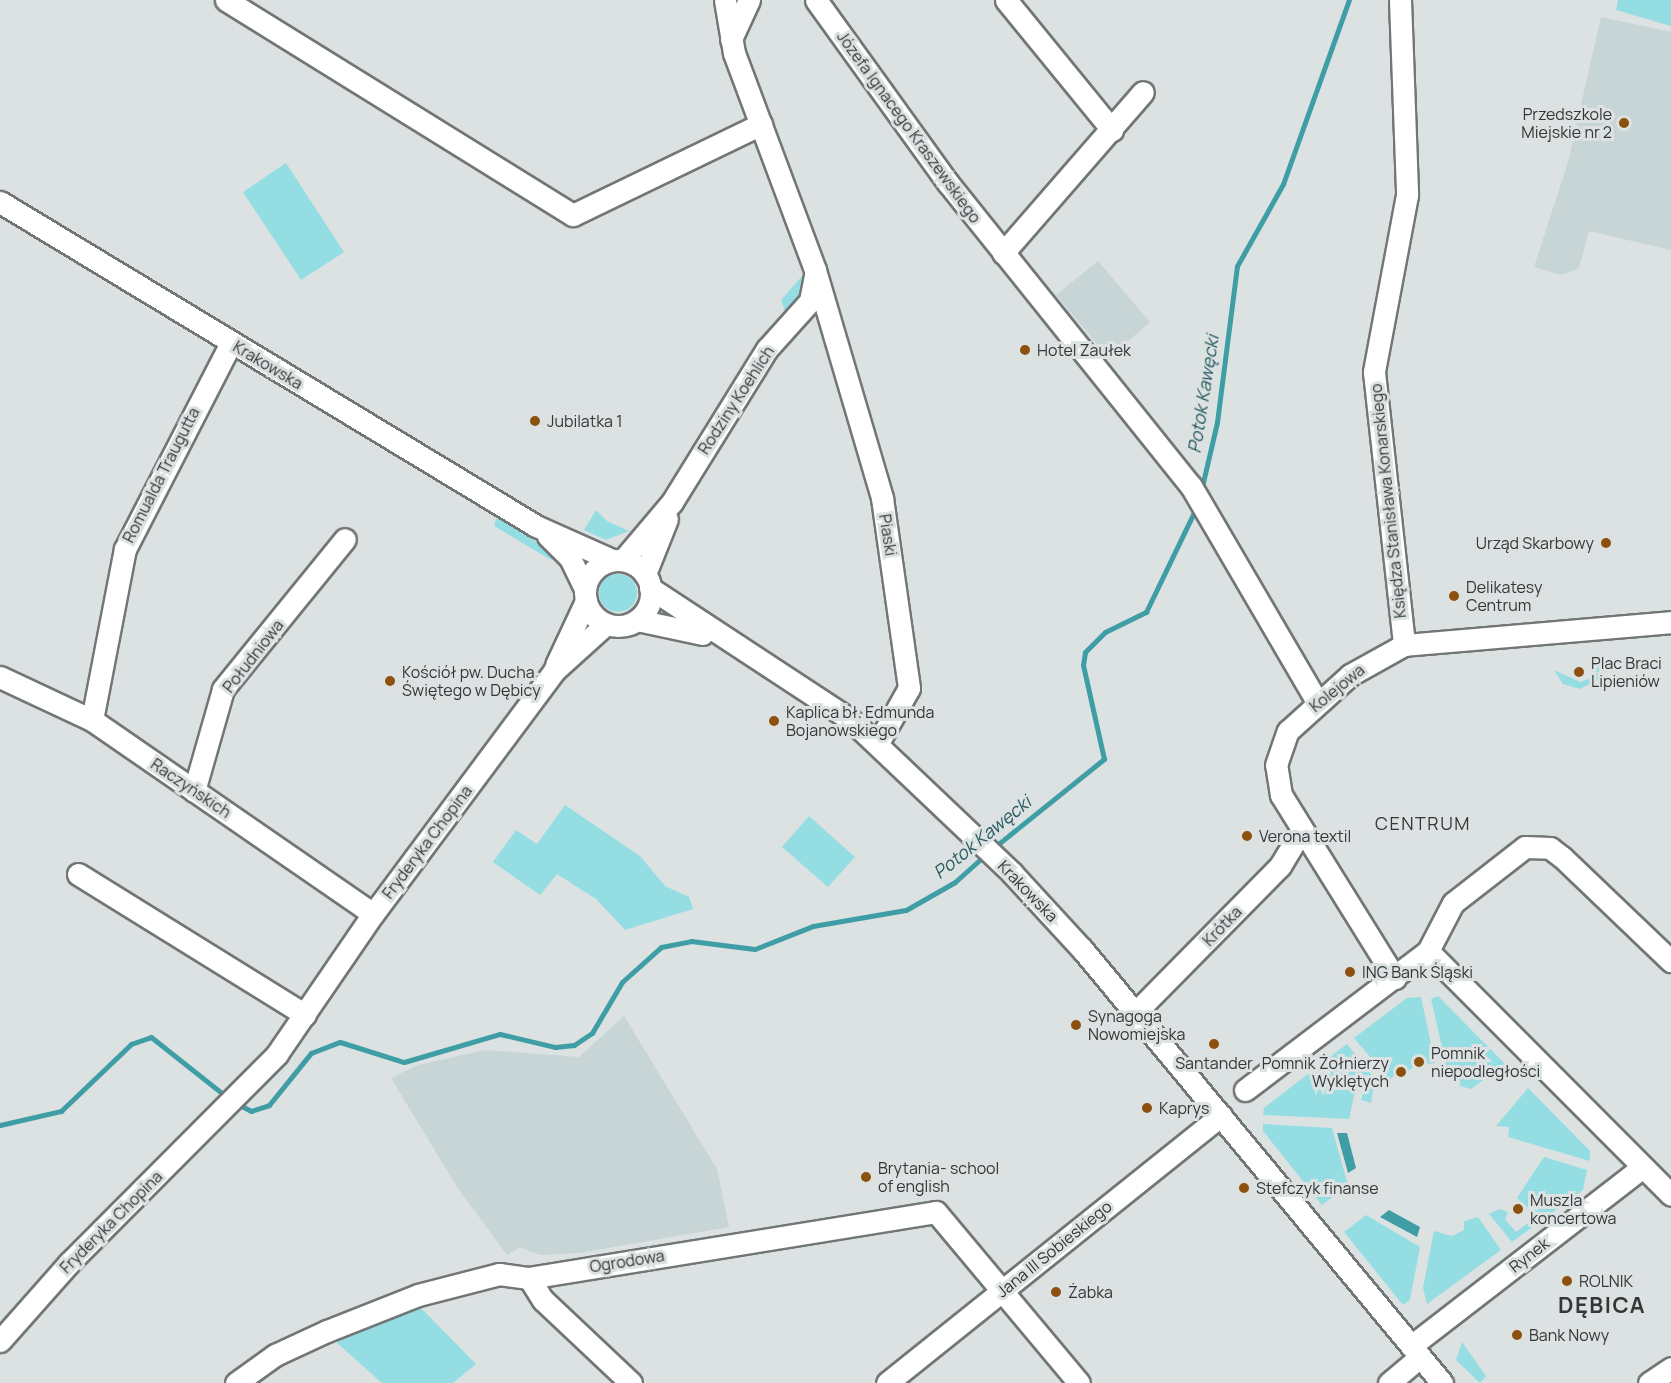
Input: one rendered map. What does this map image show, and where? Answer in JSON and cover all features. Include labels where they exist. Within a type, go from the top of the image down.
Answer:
[{"type":"street","points":[[226,0],[573,215],[761,124]]},
{"type":"street","name":"Piaski","points":[[725,0],[731,39],[815,270],[882,498],[908,663],[909,688],[878,743]]},
{"type":"street","points":[[731,39],[749,0]]},
{"type":"street","name":"Józefa Ignacego Kraszewskiego","points":[[816,0],[1003,253],[1191,486],[1216,526],[1303,685],[1317,702]]},
{"type":"street","points":[[1006,0],[1112,130]]},
{"type":"street","name":"Księdza Stanisława Konarskiego","points":[[1400,0],[1407,195],[1374,372],[1404,645]]},
{"type":"street","points":[[1003,253],[1143,92]]},
{"type":"street","name":"Krakowska","points":[[0,202],[536,526],[617,560]]},
{"type":"street","name":"Rodziny Koehlich","points":[[617,560],[672,502],[767,350],[801,313],[814,291],[815,270]]},
{"type":"street","points":[[801,313],[833,325]]},
{"type":"street","name":"Romualda Traugutta","points":[[92,720],[125,549],[231,343]]},
{"type":"street","name":"Rodziny Koehlich","points":[[647,581],[672,502]]},
{"type":"street","name":"Krakowska","points":[[536,526],[570,558],[585,595]]},
{"type":"street","name":"Południowa","points":[[194,791],[223,689],[345,539]]},
{"type":"street","points":[[617,560],[647,581],[648,607],[636,620],[606,624],[585,595],[593,571],[617,560]]},
{"type":"street","name":"Krakowska","points":[[647,581],[718,637],[813,693],[878,743],[1000,862],[1221,1115]]},
{"type":"street","name":"Fryderyka Chopina","points":[[554,671],[585,595]]},
{"type":"street","name":"Krakowska","points":[[636,620],[718,637]]},
{"type":"street","name":"Kolejowa","points":[[1395,978],[1301,831],[1281,795],[1276,765],[1288,731],[1317,702],[1376,657],[1404,645],[1671,622]]},
{"type":"street","name":"Fryderyka Chopina","points":[[0,1341],[69,1263],[234,1100],[305,1015],[373,914],[554,671],[606,624]]},
{"type":"street","name":"Raczyńskich","points":[[0,677],[92,720],[373,914]]},
{"type":"street","name":"Krótka","points":[[1134,1014],[1280,866],[1301,831]]},
{"type":"street","points":[[1245,1090],[1428,951],[1453,903],[1525,847],[1539,846],[1562,857],[1671,961]]},
{"type":"street","points":[[78,874],[305,1015]]},
{"type":"street","points":[[1428,951],[1671,1195]]},
{"type":"street","points":[[1221,1115],[1442,1383]]},
{"type":"street","name":"Jana III Sobieskiego","points":[[887,1383],[1221,1115]]},
{"type":"street","name":"Rynek","points":[[1389,1383],[1416,1352],[1643,1167]]},
{"type":"street","name":"Ogrodowa","points":[[237,1383],[275,1355],[418,1294],[499,1274],[529,1278],[936,1212],[1079,1383]]},
{"type":"street","points":[[529,1278],[543,1300],[631,1383]]},
{"type":"street","points":[[1649,1383],[1671,1368]]},
{"type":"shaded area","points":[[1618,0],[1671,0],[1671,26],[1616,10]]},
{"type":"shaded area","name":"Przedszkole Miejskie nr 2","points":[[1601,17],[1671,32],[1671,250],[1589,231],[1579,268],[1561,275],[1534,267],[1568,162]]},
{"type":"shaded area","points":[[286,163],[344,252],[301,280],[243,192]]},
{"type":"shaded area","points":[[1098,261],[1150,322],[1109,358],[1056,295]]},
{"type":"shaded area","points":[[804,274],[798,298],[786,314],[781,300]]},
{"type":"shaded area","points":[[596,510],[607,521],[629,531],[606,540],[584,530]]},
{"type":"shaded area","points":[[496,519],[500,519],[558,556],[551,560],[494,526]]},
{"type":"shaded area","points":[[618,574],[632,579],[637,593],[632,607],[618,612],[604,607],[599,593],[604,579]]},
{"type":"shaded area","points":[[1599,665],[1604,665],[1601,678],[1580,689],[1563,684],[1554,670],[1580,682],[1593,677]]},
{"type":"shaded area","points":[[565,805],[640,856],[665,886],[689,897],[693,909],[625,930],[596,899],[557,874],[540,895],[493,862],[516,830],[537,844]]},
{"type":"shaded area","points":[[809,816],[855,857],[828,887],[782,847]]},
{"type":"shaded area","points":[[1438,996],[1505,1064],[1471,1089],[1460,1086],[1460,1072],[1448,1073],[1431,999]]},
{"type":"shaded area","points":[[1421,997],[1435,1063],[1428,1064],[1423,1056],[1408,1072],[1402,1066],[1390,1080],[1354,1038],[1407,998]]},
{"type":"shaded area","points":[[624,1016],[717,1169],[729,1227],[579,1253],[540,1255],[520,1247],[507,1255],[457,1187],[391,1078],[418,1065],[485,1050],[579,1057]]},
{"type":"shaded area","points":[[1347,1044],[1375,1079],[1371,1103],[1361,1100],[1364,1090],[1356,1087],[1349,1119],[1263,1115],[1264,1108]]},
{"type":"shaded area","points":[[1528,1088],[1590,1151],[1590,1161],[1508,1137],[1509,1127],[1496,1126]]},
{"type":"shaded area","points":[[1263,1124],[1332,1128],[1348,1185],[1322,1205],[1263,1131]]},
{"type":"shaded area","points":[[1337,1133],[1347,1133],[1356,1168],[1348,1173]]},
{"type":"shaded area","points":[[1544,1157],[1587,1170],[1583,1190],[1512,1242],[1489,1214],[1499,1209],[1508,1212],[1505,1219],[1516,1232],[1537,1216],[1517,1198]]},
{"type":"shaded area","points":[[1389,1210],[1420,1227],[1417,1237],[1380,1217]]},
{"type":"shaded area","points":[[1366,1215],[1420,1247],[1410,1300],[1403,1305],[1344,1232]]},
{"type":"shaded area","points":[[1478,1217],[1501,1250],[1427,1304],[1423,1288],[1434,1231],[1452,1236],[1464,1230],[1464,1221]]},
{"type":"shaded area","points":[[420,1307],[476,1364],[453,1383],[382,1383],[337,1343],[344,1335],[384,1316]]},
{"type":"shaded area","points":[[1462,1342],[1486,1376],[1480,1383],[1456,1360]]},
{"type":"waterway","name":"Potok Kawęcki","points":[[1201,491],[1217,422],[1237,266],[1283,184],[1349,0]]},
{"type":"waterway","name":"Potok Kawęcki","points":[[992,849],[1104,759],[1083,665],[1085,652],[1105,632],[1146,612],[1196,508]]},
{"type":"waterway","name":"Potok Kawęcki","points":[[236,1103],[251,1111],[269,1105],[311,1053],[340,1042],[404,1062],[500,1034],[555,1047],[574,1045],[592,1033],[622,982],[661,947],[691,941],[755,949],[813,926],[906,910],[955,882],[985,855]]},
{"type":"waterway","name":"Potok Kawęcki","points":[[0,1125],[61,1111],[131,1044],[151,1037],[228,1098]]},
{"type":"place","name":"Przedszkole Miejskie nr 2","points":[[1624,123]]},
{"type":"place","name":"Hotel Zaułek","points":[[1025,350]]},
{"type":"place","name":"Jubilatka 1","points":[[535,421]]},
{"type":"place","name":"Urząd Skarbowy","points":[[1606,543]]},
{"type":"place","name":"Delikatesy Centrum","points":[[1454,596]]},
{"type":"place","name":"Plac Braci Lipieniów","points":[[1579,672]]},
{"type":"place","name":"Kościół pw. Ducha Świętego w Dębicy","points":[[390,681]]},
{"type":"place","name":"Kaplica bł. Edmunda Bojanowskiego","points":[[774,721]]},
{"type":"place","name":"Verona textil","points":[[1247,836]]},
{"type":"place","name":"ING Bank Śląski","points":[[1350,972]]},
{"type":"place","name":"Synagoga Nowomiejska","points":[[1076,1025]]},
{"type":"place","name":"Santander","points":[[1214,1044]]},
{"type":"place","name":"Pomnik niepodległości","points":[[1419,1062]]},
{"type":"place","name":"Pomnik Żołnierzy Wyklętych","points":[[1401,1072]]},
{"type":"place","name":"Kaprys","points":[[1147,1108]]},
{"type":"place","name":"Brytania- school of english","points":[[866,1177]]},
{"type":"place","name":"Stefczyk finanse","points":[[1244,1188]]},
{"type":"place","name":"Muszla koncertowa","points":[[1518,1209]]},
{"type":"place","name":"ROLNIK","points":[[1567,1281]]},
{"type":"place","name":"Żabka","points":[[1056,1292]]},
{"type":"place","name":"Bank Nowy","points":[[1517,1335]]},
{"type":"district","name":"CENTRUM","points":[[1423,823]]},
{"type":"district","name":"DĘBICA","points":[[1602,1306]]}]
